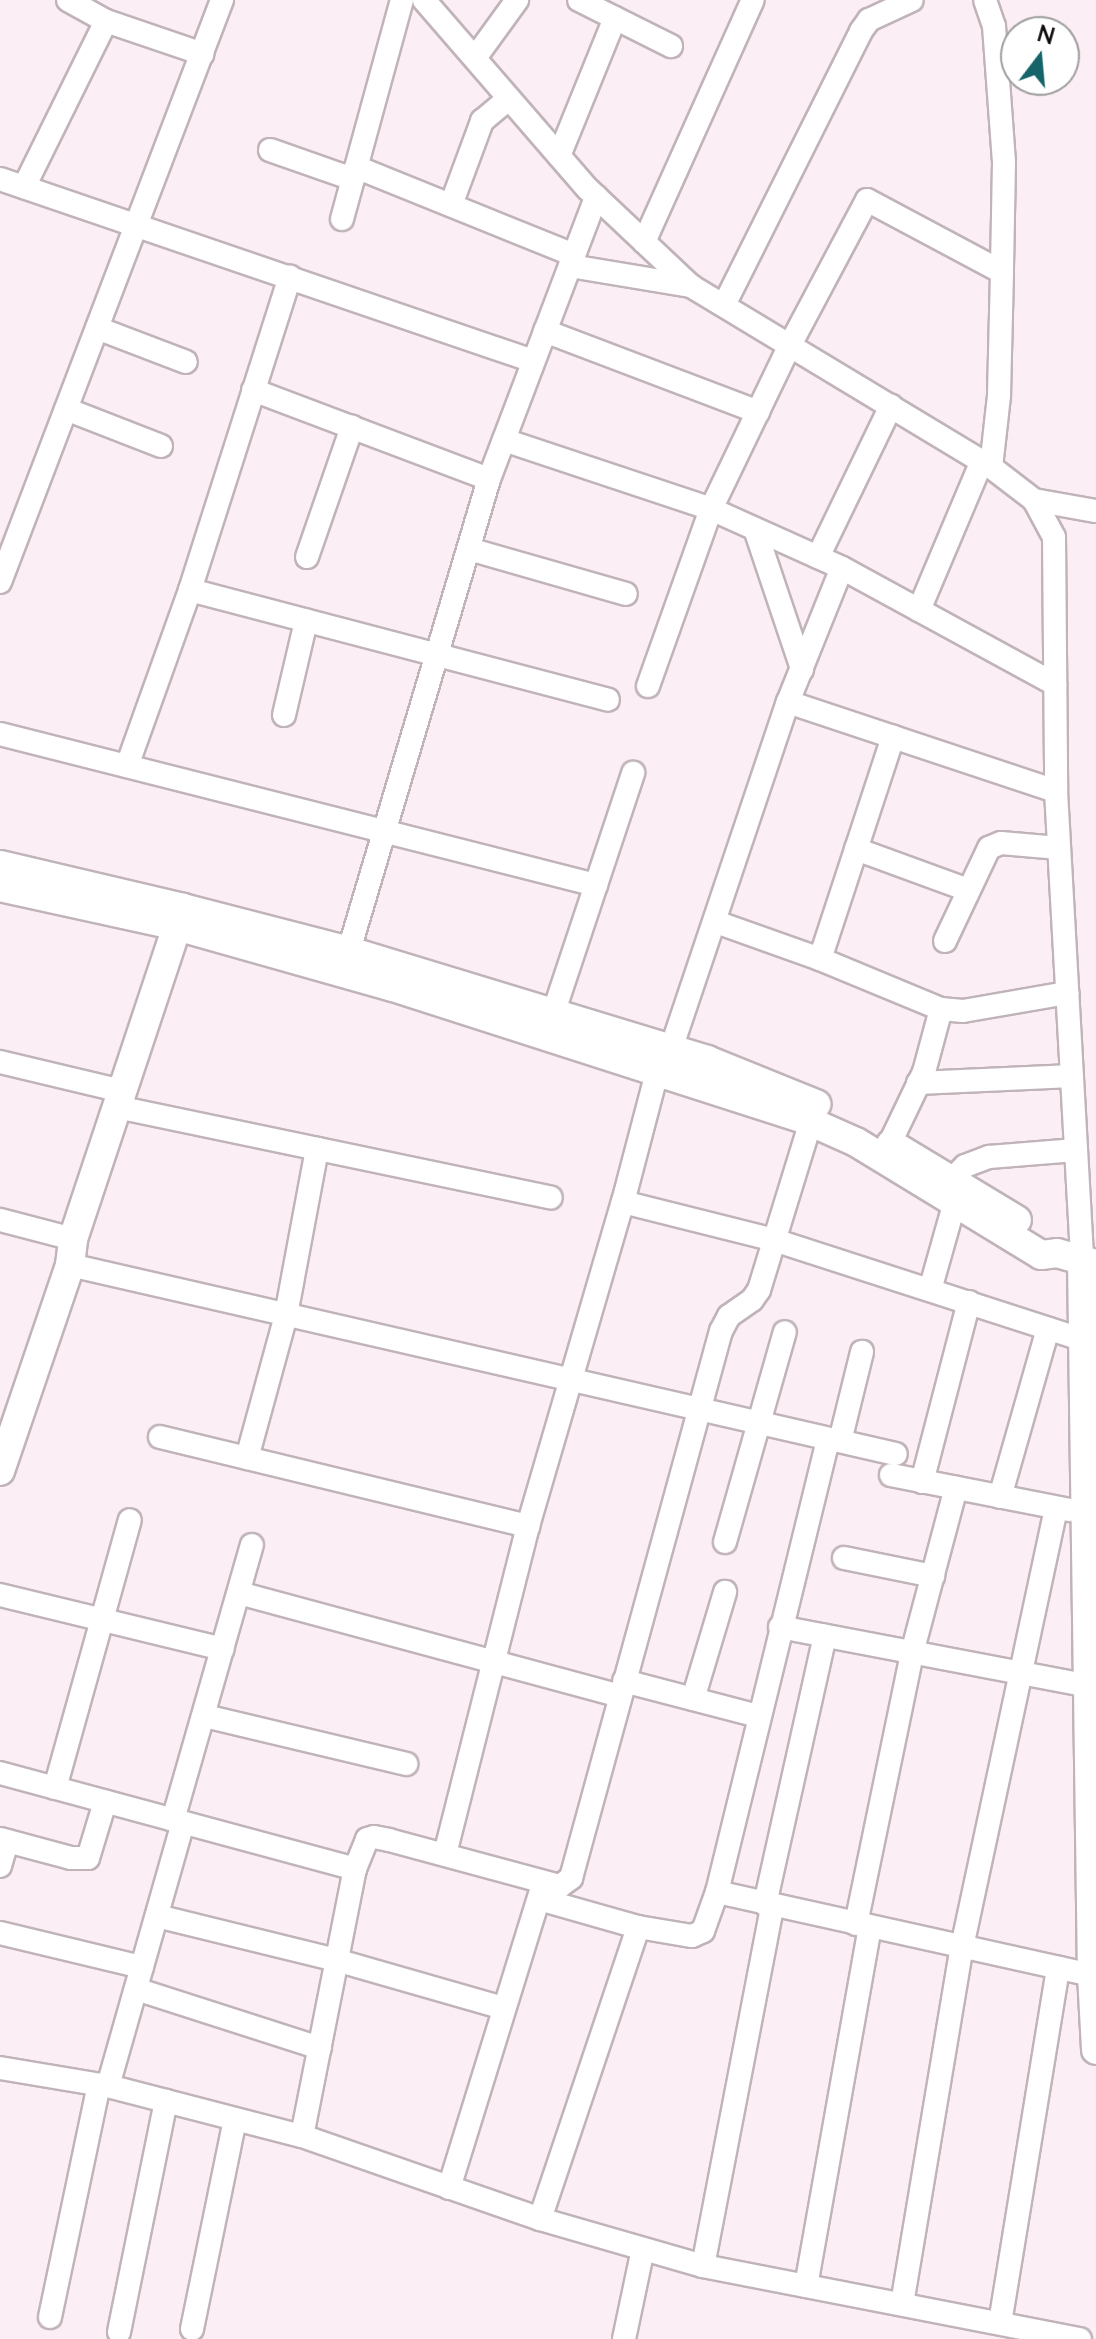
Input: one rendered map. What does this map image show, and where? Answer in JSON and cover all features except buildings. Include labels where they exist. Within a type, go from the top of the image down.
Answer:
[{"type":"street","points":[[68,0],[106,21],[203,54]]},
{"type":"street","points":[[0,582],[222,0]]},
{"type":"street","points":[[342,219],[402,0]]},
{"type":"street","points":[[424,0],[596,197],[691,286],[987,464],[1034,500],[1054,537],[1056,791],[1083,1340],[1092,1975],[1096,2050]]},
{"type":"street","points":[[475,58],[517,0]]},
{"type":"street","points":[[579,0],[671,46]]},
{"type":"street","points":[[644,242],[753,0]]},
{"type":"street","points":[[724,305],[861,31],[869,20],[912,0]]},
{"type":"street","points":[[919,610],[987,464],[999,396],[1004,163],[994,26],[985,0]]},
{"type":"street","points":[[559,156],[615,18]]},
{"type":"street","points":[[24,187],[106,21]]},
{"type":"street","points":[[451,205],[482,121],[509,98]]},
{"type":"street","points":[[270,150],[354,173],[451,205],[572,260],[691,286]]},
{"type":"street","points":[[0,179],[533,361]]},
{"type":"street","points":[[346,962],[489,479],[596,197]]},
{"type":"street","points":[[648,686],[711,509],[790,345],[867,200],[1002,272]]},
{"type":"street","points":[[127,766],[190,590],[290,277]]},
{"type":"street","points":[[97,328],[186,362]]},
{"type":"street","points":[[545,331],[758,412]]},
{"type":"street","points":[[253,390],[489,479]]},
{"type":"street","points":[[818,557],[891,406]]},
{"type":"street","points":[[66,409],[161,446]]},
{"type":"street","points":[[307,557],[352,427]]},
{"type":"street","points":[[504,440],[711,509],[842,568],[1055,684]]},
{"type":"street","points":[[1034,500],[1096,511]]},
{"type":"street","points":[[755,529],[802,669]]},
{"type":"street","points":[[469,549],[626,594]]},
{"type":"street","points":[[445,1854],[528,1526],[664,1055],[716,922],[788,702],[842,568]]},
{"type":"street","points":[[190,590],[608,700]]},
{"type":"street","points":[[284,715],[306,621]]},
{"type":"street","points":[[788,702],[1056,791]]},
{"type":"street","points":[[0,734],[596,885]]},
{"type":"street","points":[[820,959],[893,737]]},
{"type":"street","points":[[549,1024],[633,773]]},
{"type":"street","points":[[945,941],[983,854],[994,845],[1059,848]]},
{"type":"street","points":[[856,849],[968,890]]},
{"type":"street","points":[[0,865],[664,1055],[890,1143],[948,1192]]},
{"type":"street","points":[[0,887],[180,917]]},
{"type":"street","points":[[0,1471],[180,917]]},
{"type":"street","points":[[716,922],[820,959],[941,1009],[963,1011],[1067,993]]},
{"type":"street","points":[[890,1143],[918,1083],[941,1009]]},
{"type":"street","points":[[0,1062],[119,1099],[317,1149],[551,1198]]},
{"type":"street","points":[[918,1083],[1072,1076]]},
{"type":"street","points":[[813,1112],[856,1142],[948,1192],[1049,1239],[1078,1259]]},
{"type":"street","points":[[541,1890],[560,1886],[571,1878],[724,1322],[759,1290],[813,1112]]},
{"type":"street","points":[[247,1458],[286,1315],[317,1149]]},
{"type":"street","points":[[930,1290],[948,1192],[965,1166],[989,1157],[1076,1150]]},
{"type":"street","points":[[623,1202],[774,1240],[1083,1340]]},
{"type":"street","points":[[0,1220],[71,1252],[286,1315],[834,1440],[893,1465],[922,1482],[1086,1513]]},
{"type":"street","points":[[922,1482],[969,1302]]},
{"type":"street","points":[[1000,1497],[1048,1329]]},
{"type":"street","points":[[725,1542],[785,1332]]},
{"type":"street","points":[[302,2136],[355,1869],[367,1839],[374,1837],[445,1854],[638,1927],[698,1934],[709,1922],[780,1627],[862,1352]]},
{"type":"street","points":[[160,1437],[528,1526]]},
{"type":"street","points":[[806,2286],[863,1925],[912,1653],[956,1488]]},
{"type":"street","points":[[902,2304],[962,1947],[1056,1508]]},
{"type":"street","points":[[55,1788],[130,1520]]},
{"type":"street","points":[[50,2317],[104,2086],[157,1916],[178,1821],[252,1545]]},
{"type":"street","points":[[844,1558],[933,1576]]},
{"type":"street","points":[[693,1699],[725,1592]]},
{"type":"street","points":[[239,1593],[493,1660],[622,1688],[693,1699],[758,1716]]},
{"type":"street","points":[[0,1595],[223,1649]]},
{"type":"street","points":[[780,1627],[1088,1686]]},
{"type":"street","points":[[703,2266],[768,1905],[825,1636]]},
{"type":"street","points":[[205,1716],[406,1764]]},
{"type":"street","points":[[0,1773],[355,1869]]},
{"type":"street","points":[[0,1866],[4,1840],[71,1858],[88,1858],[105,1802]]},
{"type":"street","points":[[449,2188],[541,1890]]},
{"type":"street","points":[[717,1892],[1092,1975]]},
{"type":"street","points":[[157,1916],[336,1960],[503,2008]]},
{"type":"street","points":[[540,2219],[638,1927]]},
{"type":"street","points":[[0,1933],[139,1978],[320,2048]]},
{"type":"street","points":[[1000,2323],[1058,1968]]},
{"type":"street","points":[[0,2068],[104,2086],[302,2136],[540,2219],[703,2266],[1080,2339]]},
{"type":"street","points":[[119,2332],[166,2101]]},
{"type":"street","points":[[192,2329],[235,2119]]},
{"type":"street","points":[[624,2339],[643,2249]]}]
